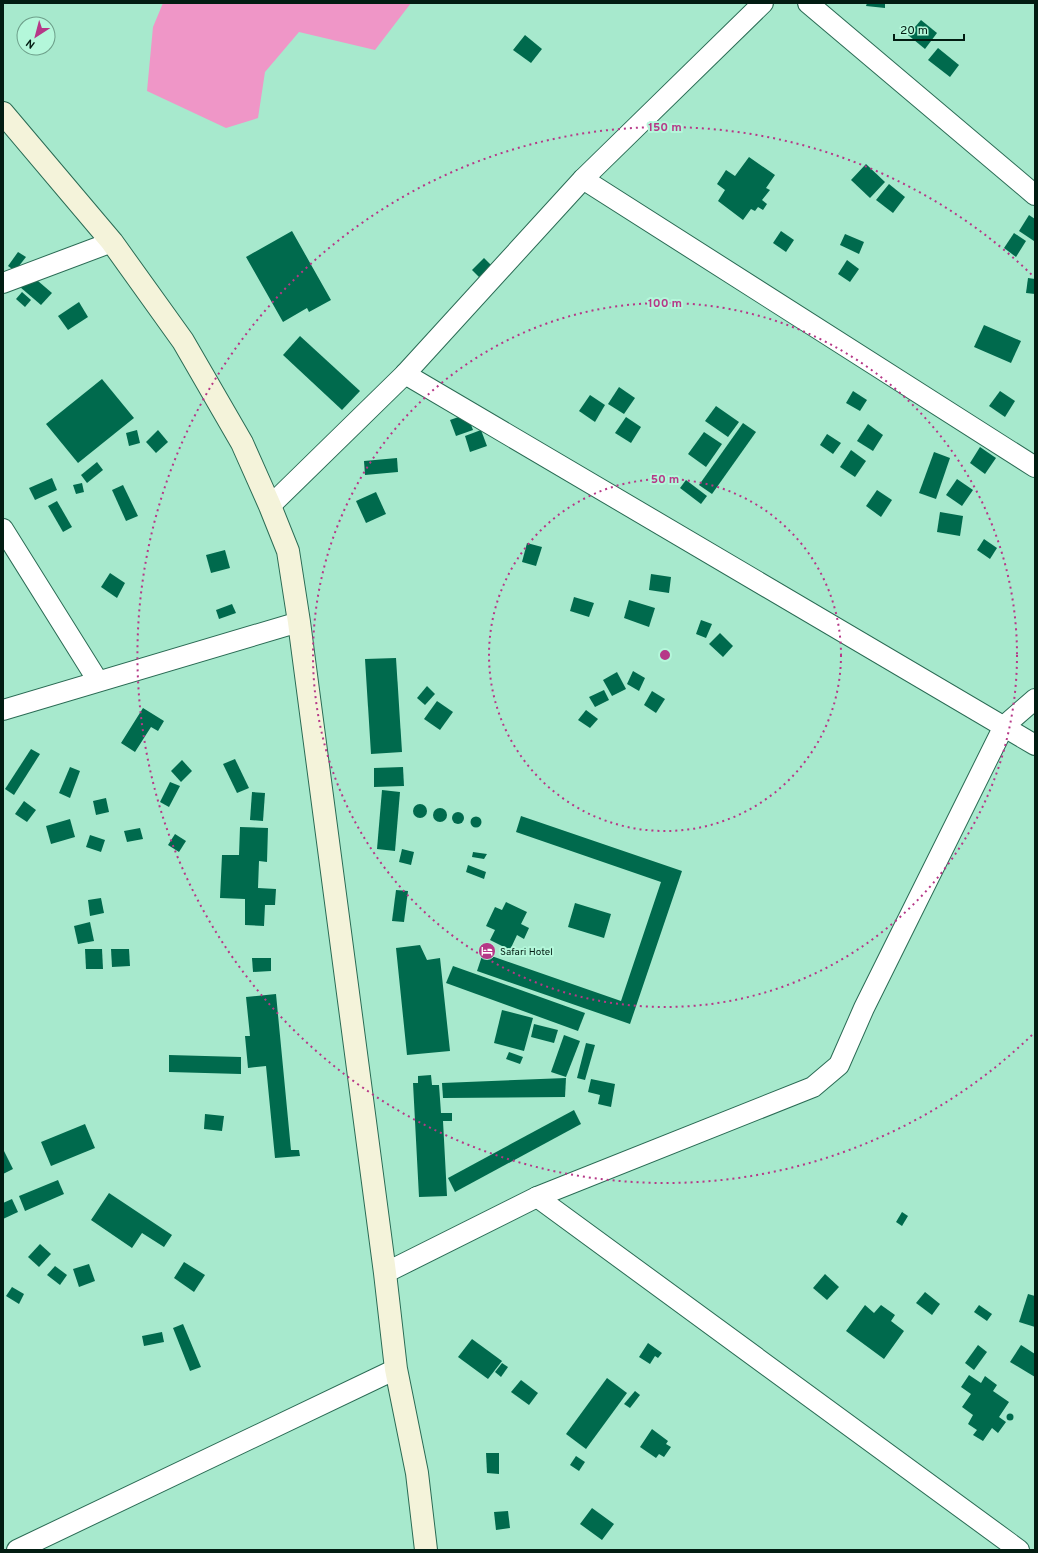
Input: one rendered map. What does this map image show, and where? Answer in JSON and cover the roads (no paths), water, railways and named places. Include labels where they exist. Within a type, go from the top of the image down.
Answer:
[{"type":"street","points":[[270,506],[404,374],[583,180],[763,3]]},
{"type":"street","points":[[808,3],[1035,195]]},
{"type":"street","points":[[3,113],[112,242],[183,341],[242,443],[270,506],[288,552],[299,622],[385,1273],[396,1369],[417,1474],[426,1550]]},
{"type":"street","points":[[583,180],[1035,467]]},
{"type":"street","points":[[3,283],[112,242]]},
{"type":"street","points":[[404,374],[1035,745]]},
{"type":"street","points":[[3,529],[98,681]]},
{"type":"street","points":[[3,710],[299,622]]},
{"type":"street","points":[[385,1273],[536,1196],[813,1087],[839,1065],[864,1008],[1004,726],[1035,699]]},
{"type":"street","points":[[536,1196],[1019,1550]]},
{"type":"street","points":[[17,1550],[396,1369]]},
{"type":"place","name":"Safari Hotel","points":[[487,951]]}]
